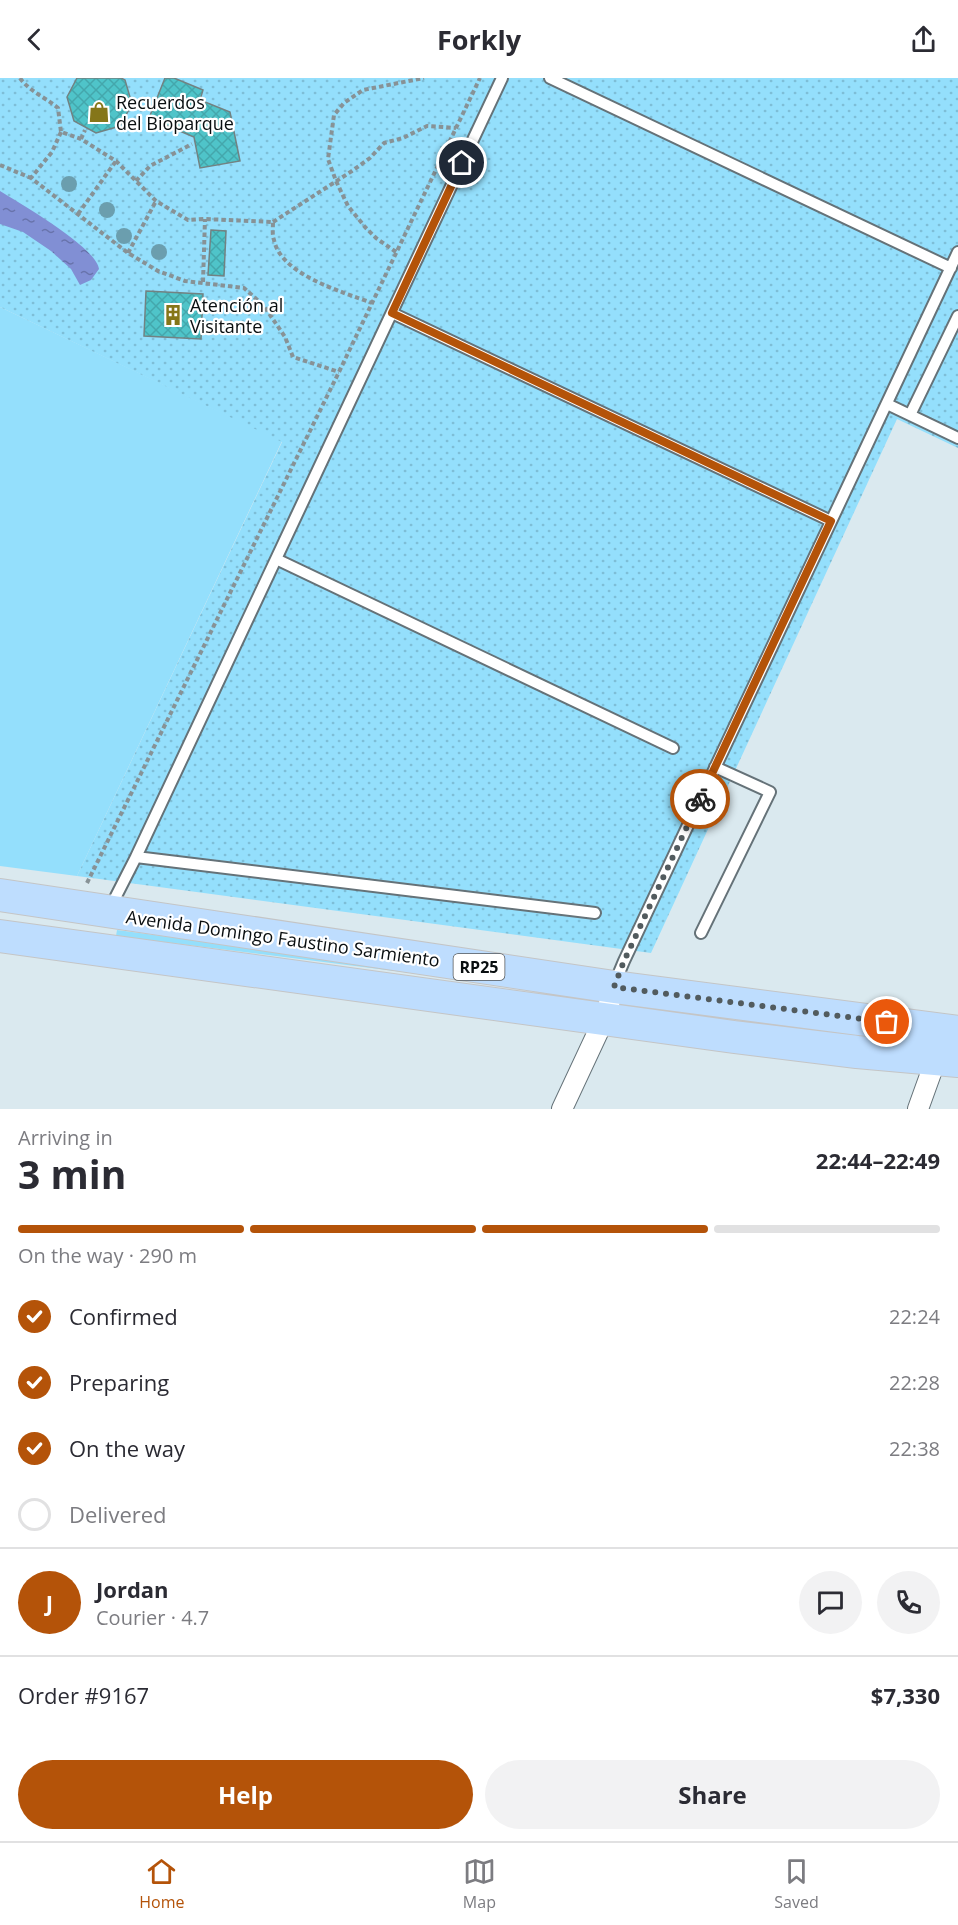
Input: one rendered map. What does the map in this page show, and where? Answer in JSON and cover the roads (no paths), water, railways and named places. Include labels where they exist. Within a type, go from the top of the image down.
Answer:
[{"type":"main road","name":"Avenida Domingo Faustino Sarmiento","points":[[0,896],[614,987],[958,1032]]},
{"type":"main road","name":"Avenida Domingo Faustino Sarmiento","points":[[0,936],[857,1052],[947,1060]]},
{"type":"street","points":[[562,1109],[605,1017],[614,987]]},
{"type":"street","points":[[918,1109],[947,1060]]},
{"type":"lane","points":[[108,912],[136,857],[502,78]]},
{"type":"lane","points":[[550,78],[951,268]]},
{"type":"lane","points":[[614,987],[624,961],[958,252]]},
{"type":"lane","points":[[392,313],[831,521]]},
{"type":"lane","points":[[910,415],[958,316]]},
{"type":"lane","points":[[887,404],[958,438]]},
{"type":"lane","points":[[276,559],[673,748]]},
{"type":"lane","points":[[701,933],[770,792],[715,767]]},
{"type":"lane","points":[[136,857],[595,913]]},
{"type":"water","points":[[0,191],[40,216],[85,249],[95,260],[99,269],[91,280],[80,285],[71,269],[51,251],[23,232],[0,224]]},
{"type":"place","name":"Recuerdos del Bioparque","points":[[99,112]]},
{"type":"place","name":"Atención al Visitante","points":[[173,315]]}]
